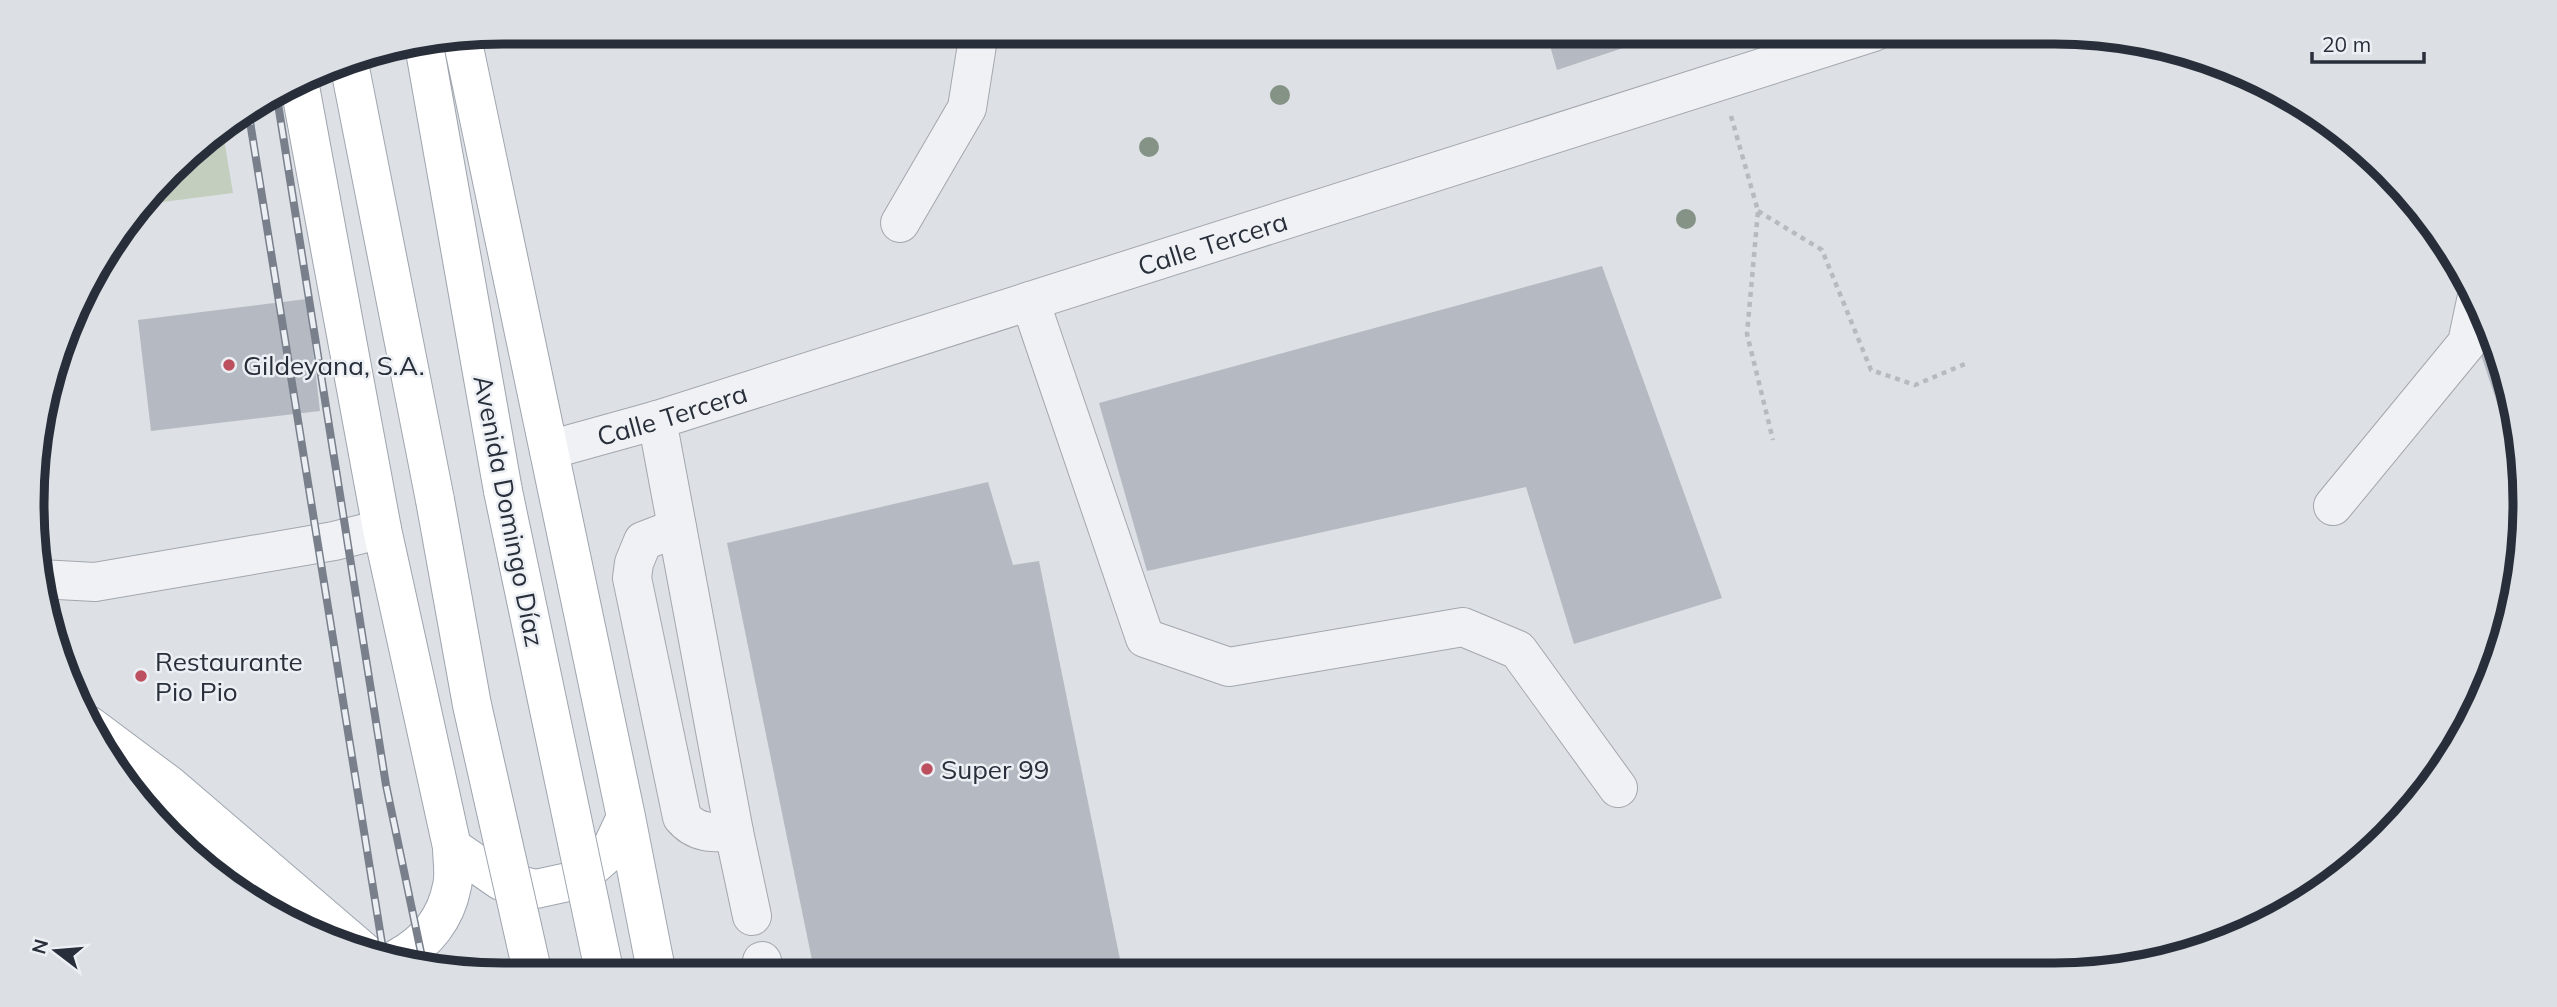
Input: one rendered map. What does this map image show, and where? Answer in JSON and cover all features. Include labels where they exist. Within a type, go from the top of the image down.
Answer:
[{"type":"main road","points":[[464,46],[655,963]]},
{"type":"main road","name":"Avenida Domingo Díaz","points":[[425,51],[503,491],[602,963]]},
{"type":"main road","points":[[350,70],[435,499],[472,705],[530,963]]},
{"type":"main road","points":[[301,91],[382,529],[452,847],[453,884],[440,921],[415,949],[408,953]]},
{"type":"main road","points":[[110,741],[169,785],[262,886],[324,926]]},
{"type":"main road","points":[[452,847],[501,881],[536,889],[577,880],[610,851],[626,817]]},
{"type":"street","points":[[900,223],[967,108],[977,44]]},
{"type":"street","name":"Calle Tercera","points":[[549,450],[657,420],[1836,44]]},
{"type":"street","points":[[1030,301],[1145,638],[1229,667],[1463,627],[1518,650],[1618,788]]},
{"type":"street","points":[[2333,506],[2467,343],[2473,316]]},
{"type":"street","points":[[657,420],[752,916]]},
{"type":"street","points":[[677,528],[643,541],[634,563],[632,578],[682,817],[690,828],[709,834],[734,832]]},
{"type":"street","points":[[51,580],[95,582],[334,541],[382,529]]},
{"type":"path","points":[[1733,125],[1758,211],[1747,334],[1773,440]]},
{"type":"path","points":[[1758,211],[1822,250],[1871,370],[1915,385],[1965,364]]},
{"type":"green space","points":[[224,139],[233,193],[156,203],[178,178]]},
{"type":"building","points":[[1549,44],[1635,44],[1557,70]]},
{"type":"building","points":[[1602,266],[1722,598],[1574,644],[1526,487],[1147,571],[1099,403]]},
{"type":"building","name":"Gildeyana, S.A.","points":[[307,299],[320,411],[151,431],[138,320]]},
{"type":"building","points":[[2486,350],[2489,356],[2507,433],[2480,352]]},
{"type":"building","name":"Super 99","points":[[988,482],[1013,565],[1039,561],[1121,963],[813,963],[727,543]]},
{"type":"railway","points":[[278,103],[386,785],[422,955]]},
{"type":"railway","points":[[250,120],[383,947]]},
{"type":"place","name":"Gildeyana, S.A.","points":[[229,365]]},
{"type":"place","name":"Restaurante Pio Pio","points":[[141,676]]},
{"type":"place","name":"Super 99","points":[[927,769]]}]
